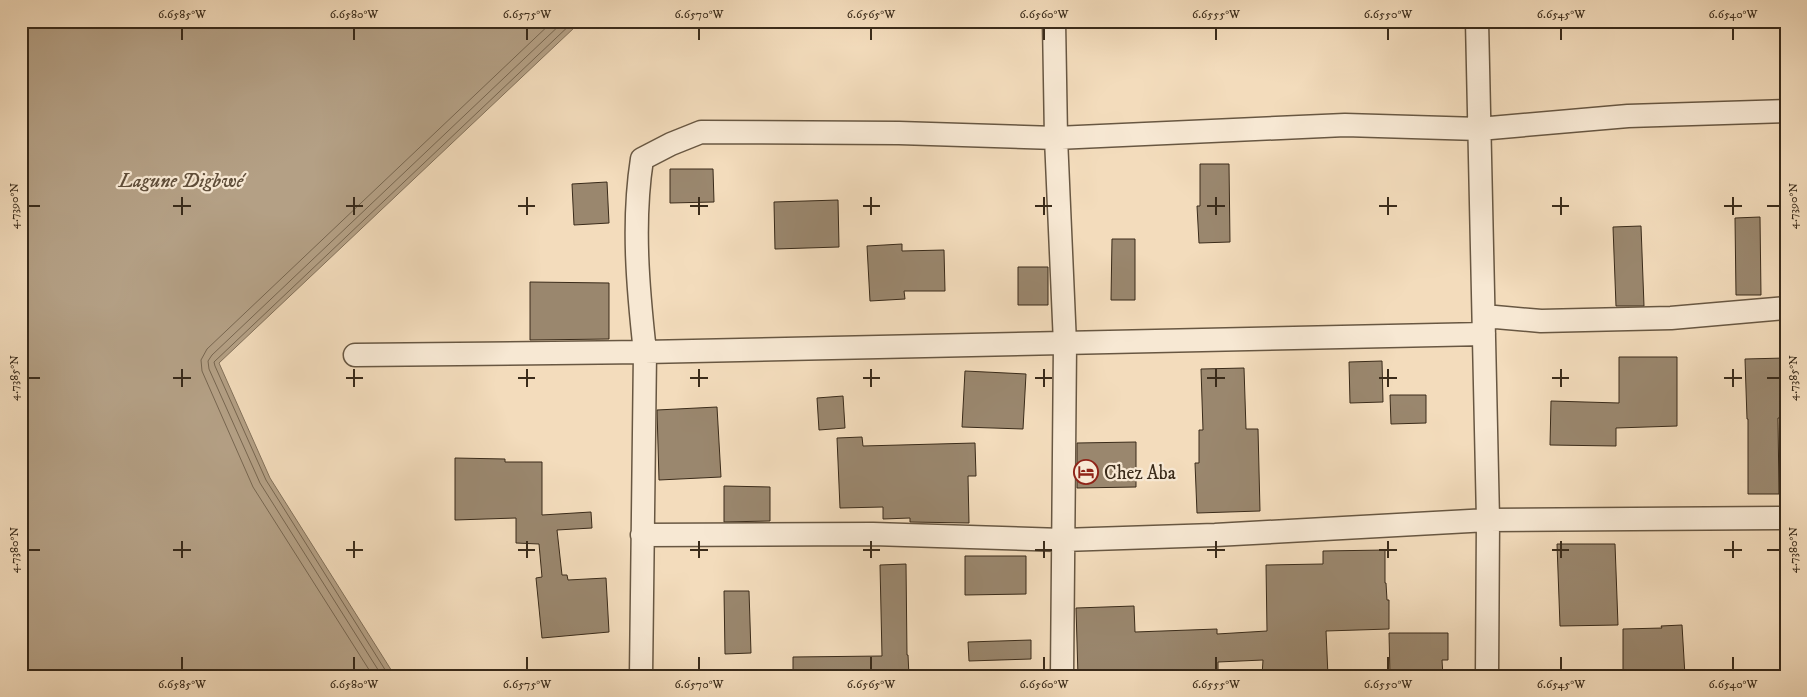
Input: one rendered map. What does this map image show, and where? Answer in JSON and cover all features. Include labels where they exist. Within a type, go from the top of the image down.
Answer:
[{"type":"street","points":[[1054,21],[1056,138],[1065,344],[1062,676]]},
{"type":"street","points":[[1477,21],[1488,520],[1487,676]]},
{"type":"street","points":[[641,676],[645,352],[640,310],[638,186],[642,159],[671,144],[701,132],[899,133],[1056,138],[1345,125],[1479,129],[1628,116],[1786,111]]},
{"type":"street","points":[[355,355],[1065,344],[1541,321],[1671,318],[1786,308]]},
{"type":"street","points":[[642,535],[873,534],[1062,540],[1215,535],[1488,520],[1786,518]]},
{"type":"water","name":"Lagune Digbwé","points":[[21,21],[583,21],[219,363],[270,478],[395,676],[21,676]]},
{"type":"building","points":[[1200,164],[1229,164],[1230,242],[1199,243],[1197,206],[1200,206]]},
{"type":"building","points":[[670,169],[713,169],[714,202],[670,203]]},
{"type":"building","points":[[607,182],[609,223],[574,225],[572,184]]},
{"type":"building","points":[[838,200],[839,247],[775,249],[774,202]]},
{"type":"building","points":[[1760,217],[1761,295],[1736,295],[1735,218]]},
{"type":"building","points":[[1641,226],[1644,306],[1616,306],[1613,227]]},
{"type":"building","points":[[1112,239],[1135,239],[1135,300],[1111,300]]},
{"type":"building","points":[[902,244],[902,251],[944,250],[945,291],[904,291],[905,299],[870,301],[867,246]]},
{"type":"building","points":[[1018,267],[1048,267],[1048,305],[1018,305]]},
{"type":"building","points":[[530,282],[609,283],[609,339],[530,340]]},
{"type":"building","points":[[1619,357],[1677,357],[1677,426],[1616,428],[1616,446],[1550,445],[1551,401],[1619,403]]},
{"type":"building","points":[[1786,358],[1786,418],[1778,418],[1779,494],[1748,494],[1748,419],[1745,359]]},
{"type":"building","points":[[1382,361],[1383,402],[1350,403],[1349,362]]},
{"type":"building","points":[[1244,368],[1246,429],[1258,429],[1260,511],[1197,513],[1195,463],[1199,463],[1199,430],[1203,430],[1201,369]]},
{"type":"building","points":[[965,371],[1026,374],[1023,429],[962,427]]},
{"type":"building","points":[[1390,395],[1426,395],[1426,423],[1391,424]]},
{"type":"building","points":[[843,396],[845,428],[819,430],[817,398]]},
{"type":"building","points":[[717,407],[721,477],[659,480],[657,410]]},
{"type":"building","points":[[862,437],[863,446],[975,443],[976,476],[968,476],[969,523],[910,522],[910,518],[883,519],[883,507],[840,508],[837,438]]},
{"type":"building","points":[[1136,442],[1136,487],[1077,488],[1077,443]]},
{"type":"building","points":[[455,458],[505,459],[505,462],[542,462],[542,515],[591,512],[592,528],[557,530],[562,575],[567,575],[568,580],[606,578],[609,632],[542,638],[536,578],[542,577],[539,544],[516,543],[516,518],[455,520]]},
{"type":"building","points":[[724,486],[770,487],[770,521],[724,522]]},
{"type":"building","points":[[1557,544],[1615,544],[1618,625],[1560,626]]},
{"type":"building","points":[[1385,550],[1385,583],[1387,600],[1389,600],[1389,629],[1326,631],[1328,676],[1262,676],[1263,660],[1218,662],[1218,675],[1078,676],[1076,608],[1134,606],[1135,632],[1217,629],[1217,634],[1267,631],[1266,565],[1323,564],[1323,551]]},
{"type":"building","points":[[965,556],[1026,556],[1026,594],[965,595]]},
{"type":"building","points":[[906,564],[909,676],[793,676],[793,657],[882,656],[880,565]]},
{"type":"building","points":[[724,591],[749,591],[751,653],[725,654]]},
{"type":"building","points":[[1682,625],[1685,676],[1623,676],[1623,629],[1662,628],[1661,626]]},
{"type":"building","points":[[1389,633],[1448,633],[1448,660],[1442,660],[1443,676],[1390,676]]},
{"type":"building","points":[[1031,640],[1031,659],[969,661],[968,642]]},
{"type":"place","name":"Chez Aba","points":[[1086,472]]}]
